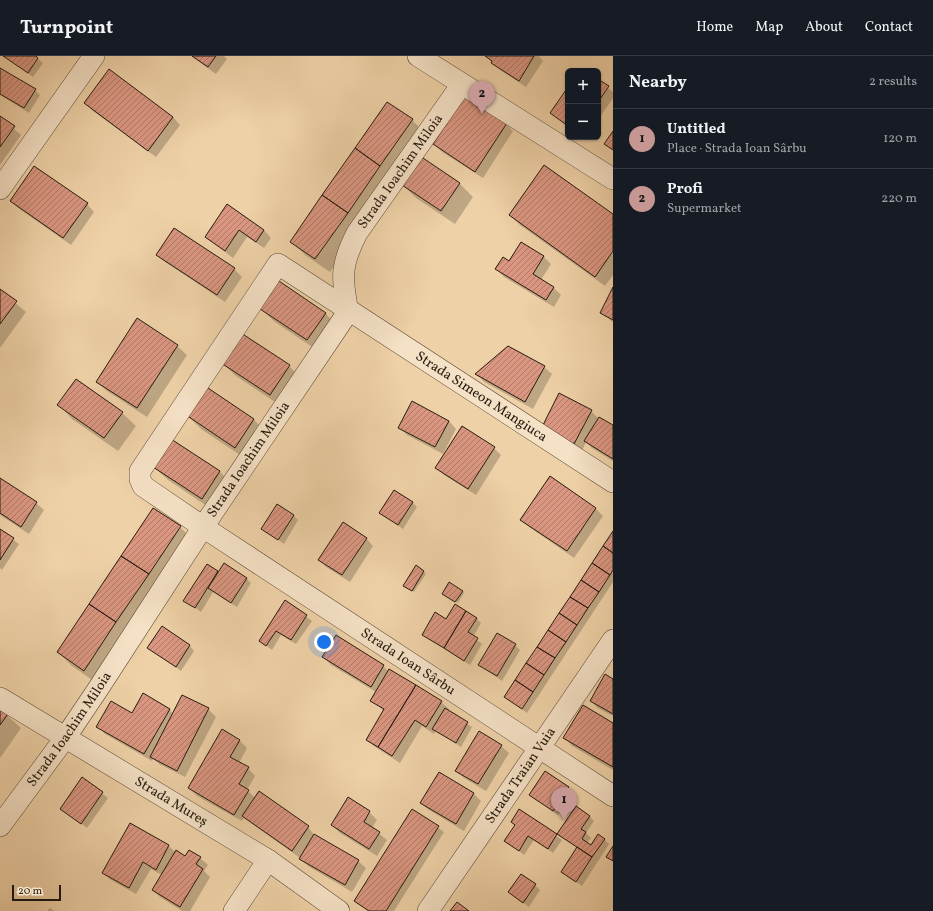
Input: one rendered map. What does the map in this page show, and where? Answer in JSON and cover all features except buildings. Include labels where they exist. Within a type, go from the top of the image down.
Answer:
[{"type":"street","points":[[0,189],[94,56]]},
{"type":"street","points":[[418,56],[613,179]]},
{"type":"street","name":"Strada Ioachim Miloia","points":[[0,826],[65,738],[203,527],[348,312],[344,291],[343,270],[347,252],[357,233],[462,84]]},
{"type":"street","name":"Strada Simeon Mangiuca","points":[[203,527],[143,486],[140,479],[140,471],[278,264],[348,312],[613,482]]},
{"type":"street","name":"Strada Ioan Sârbu","points":[[203,527],[613,796]]},
{"type":"street","name":"Strada Traian Vuia","points":[[428,911],[613,640]]},
{"type":"street","name":"Strada Mureș","points":[[0,698],[268,860],[339,911]]},
{"type":"street","points":[[234,911],[268,860]]},
{"type":"place","name":"Profi","points":[[482,114]]},
{"type":"place","name":"Untitled","points":[[564,820]]}]
